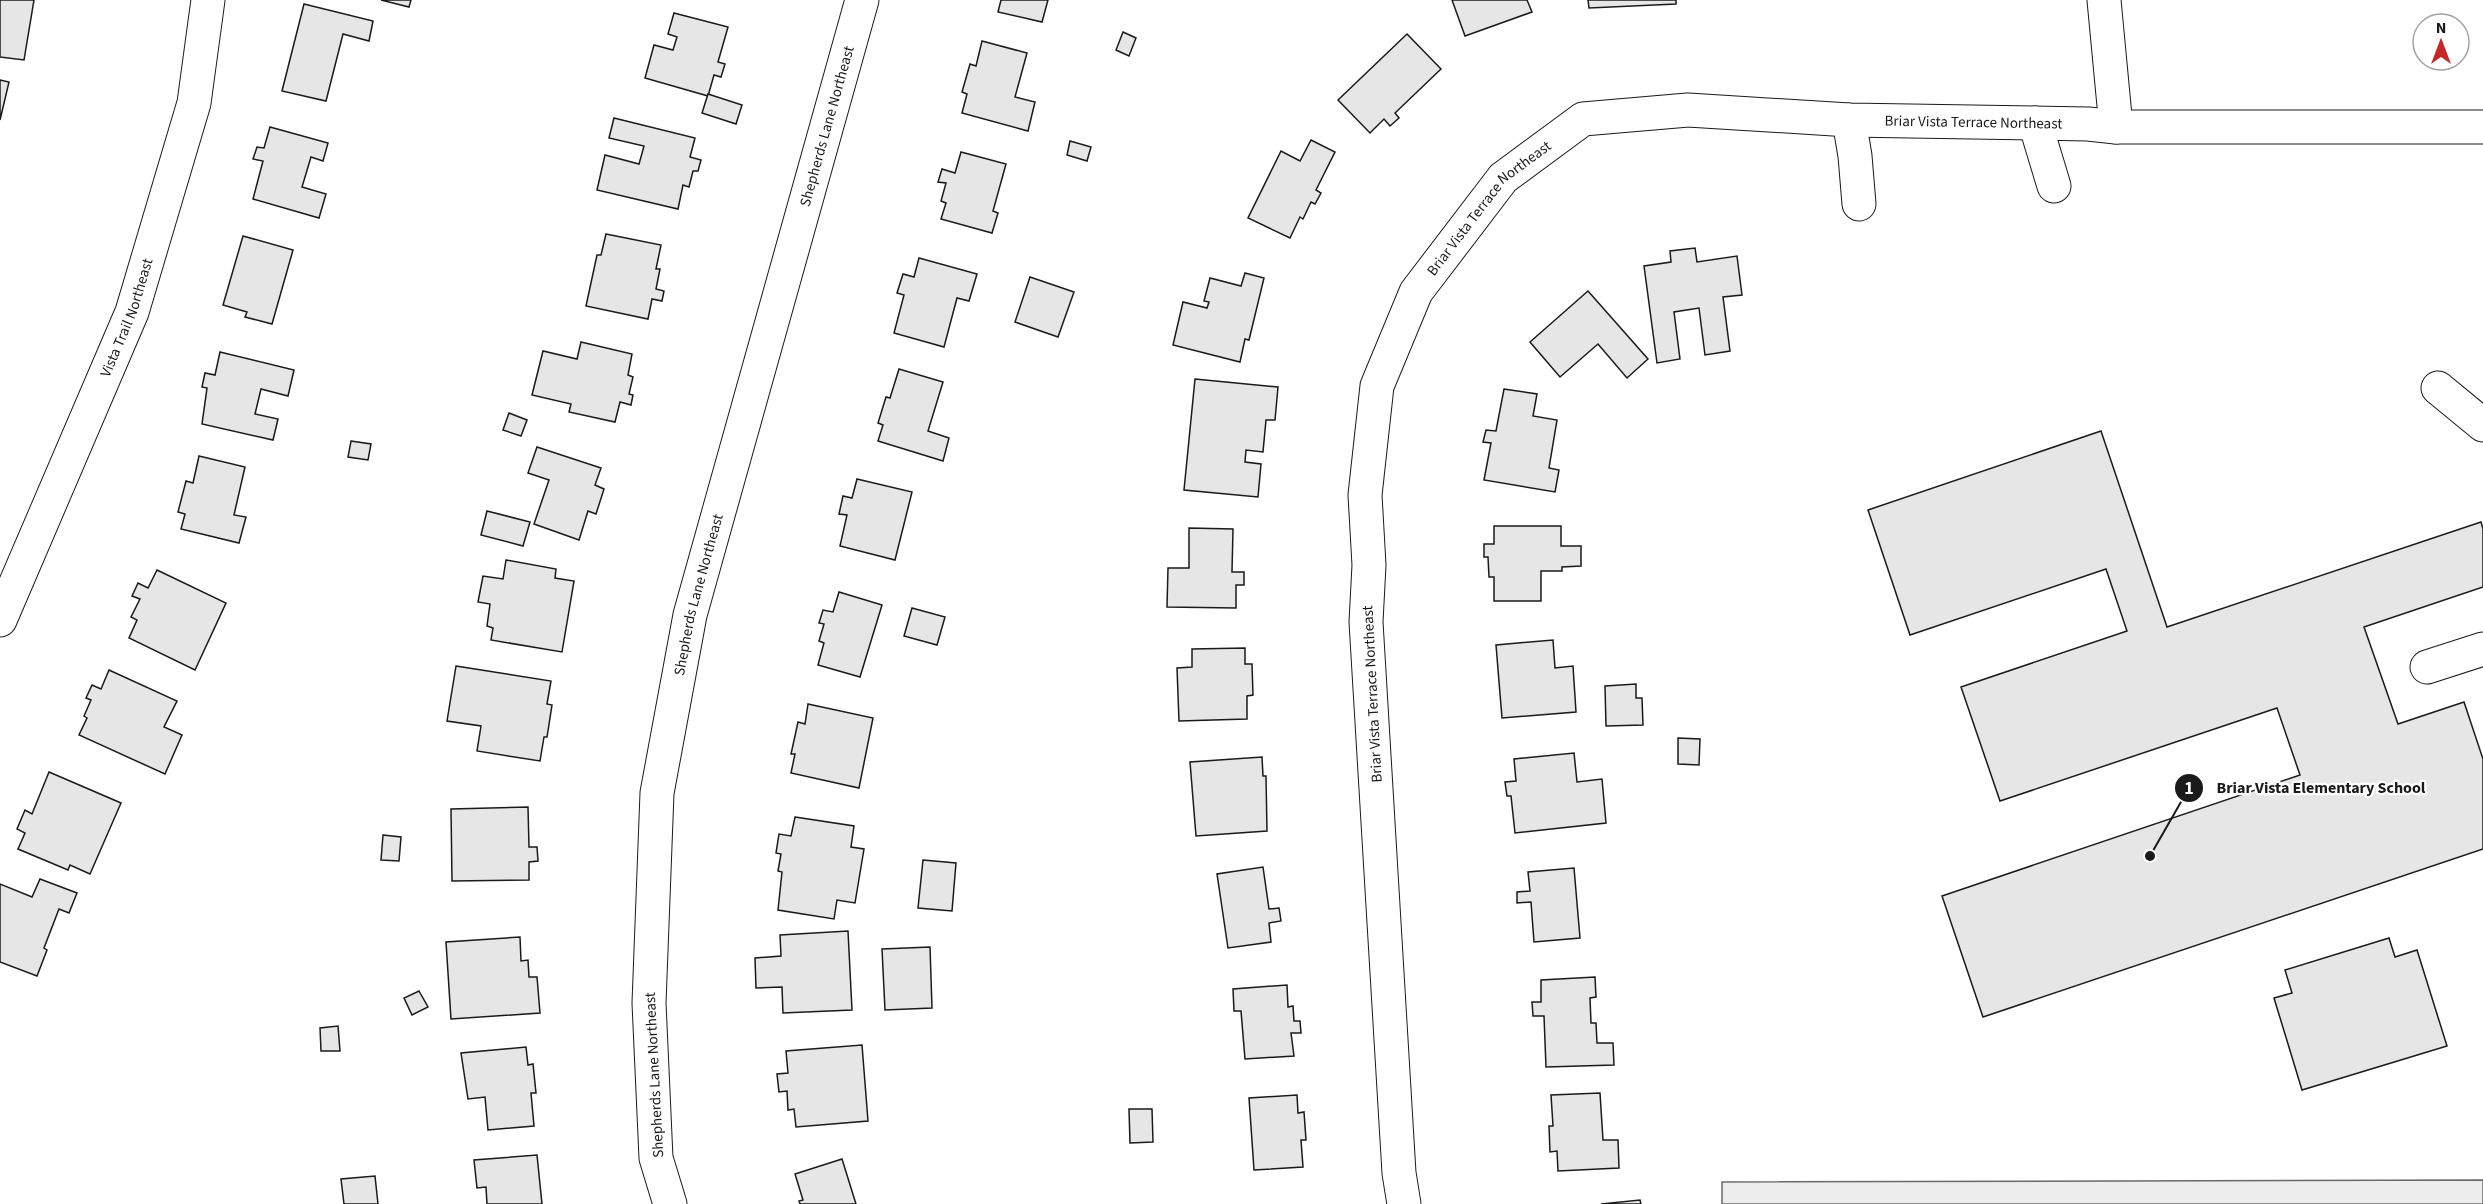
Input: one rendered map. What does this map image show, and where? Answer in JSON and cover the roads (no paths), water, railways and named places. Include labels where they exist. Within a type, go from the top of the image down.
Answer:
[{"type":"street","name":"Vista Trail Northeast","points":[[0,620],[132,312],[194,103],[208,0]]},
{"type":"street","name":"Shepherds Lane Northeast","points":[[670,1204],[656,1158],[650,1004],[657,793],[690,615],[862,0]]},
{"type":"street","points":[[2104,0],[2116,127]]},
{"type":"street","name":"Briar Vista Terrace Northeast","points":[[1404,1204],[1399,1173],[1366,622],[1369,565],[1365,495],[1377,386],[1416,292],[1503,178],[1583,119],[1688,110],[1849,120],[2088,124],[2116,127],[2483,127]]},
{"type":"street","points":[[1849,120],[1859,204]]},
{"type":"street","points":[[2035,123],[2054,186]]},
{"type":"street","points":[[2438,388],[2483,425]]},
{"type":"street","points":[[2427,667],[2483,649]]},
{"type":"place","name":"Briar Vista Elementary School","points":[[2150,856]]}]
